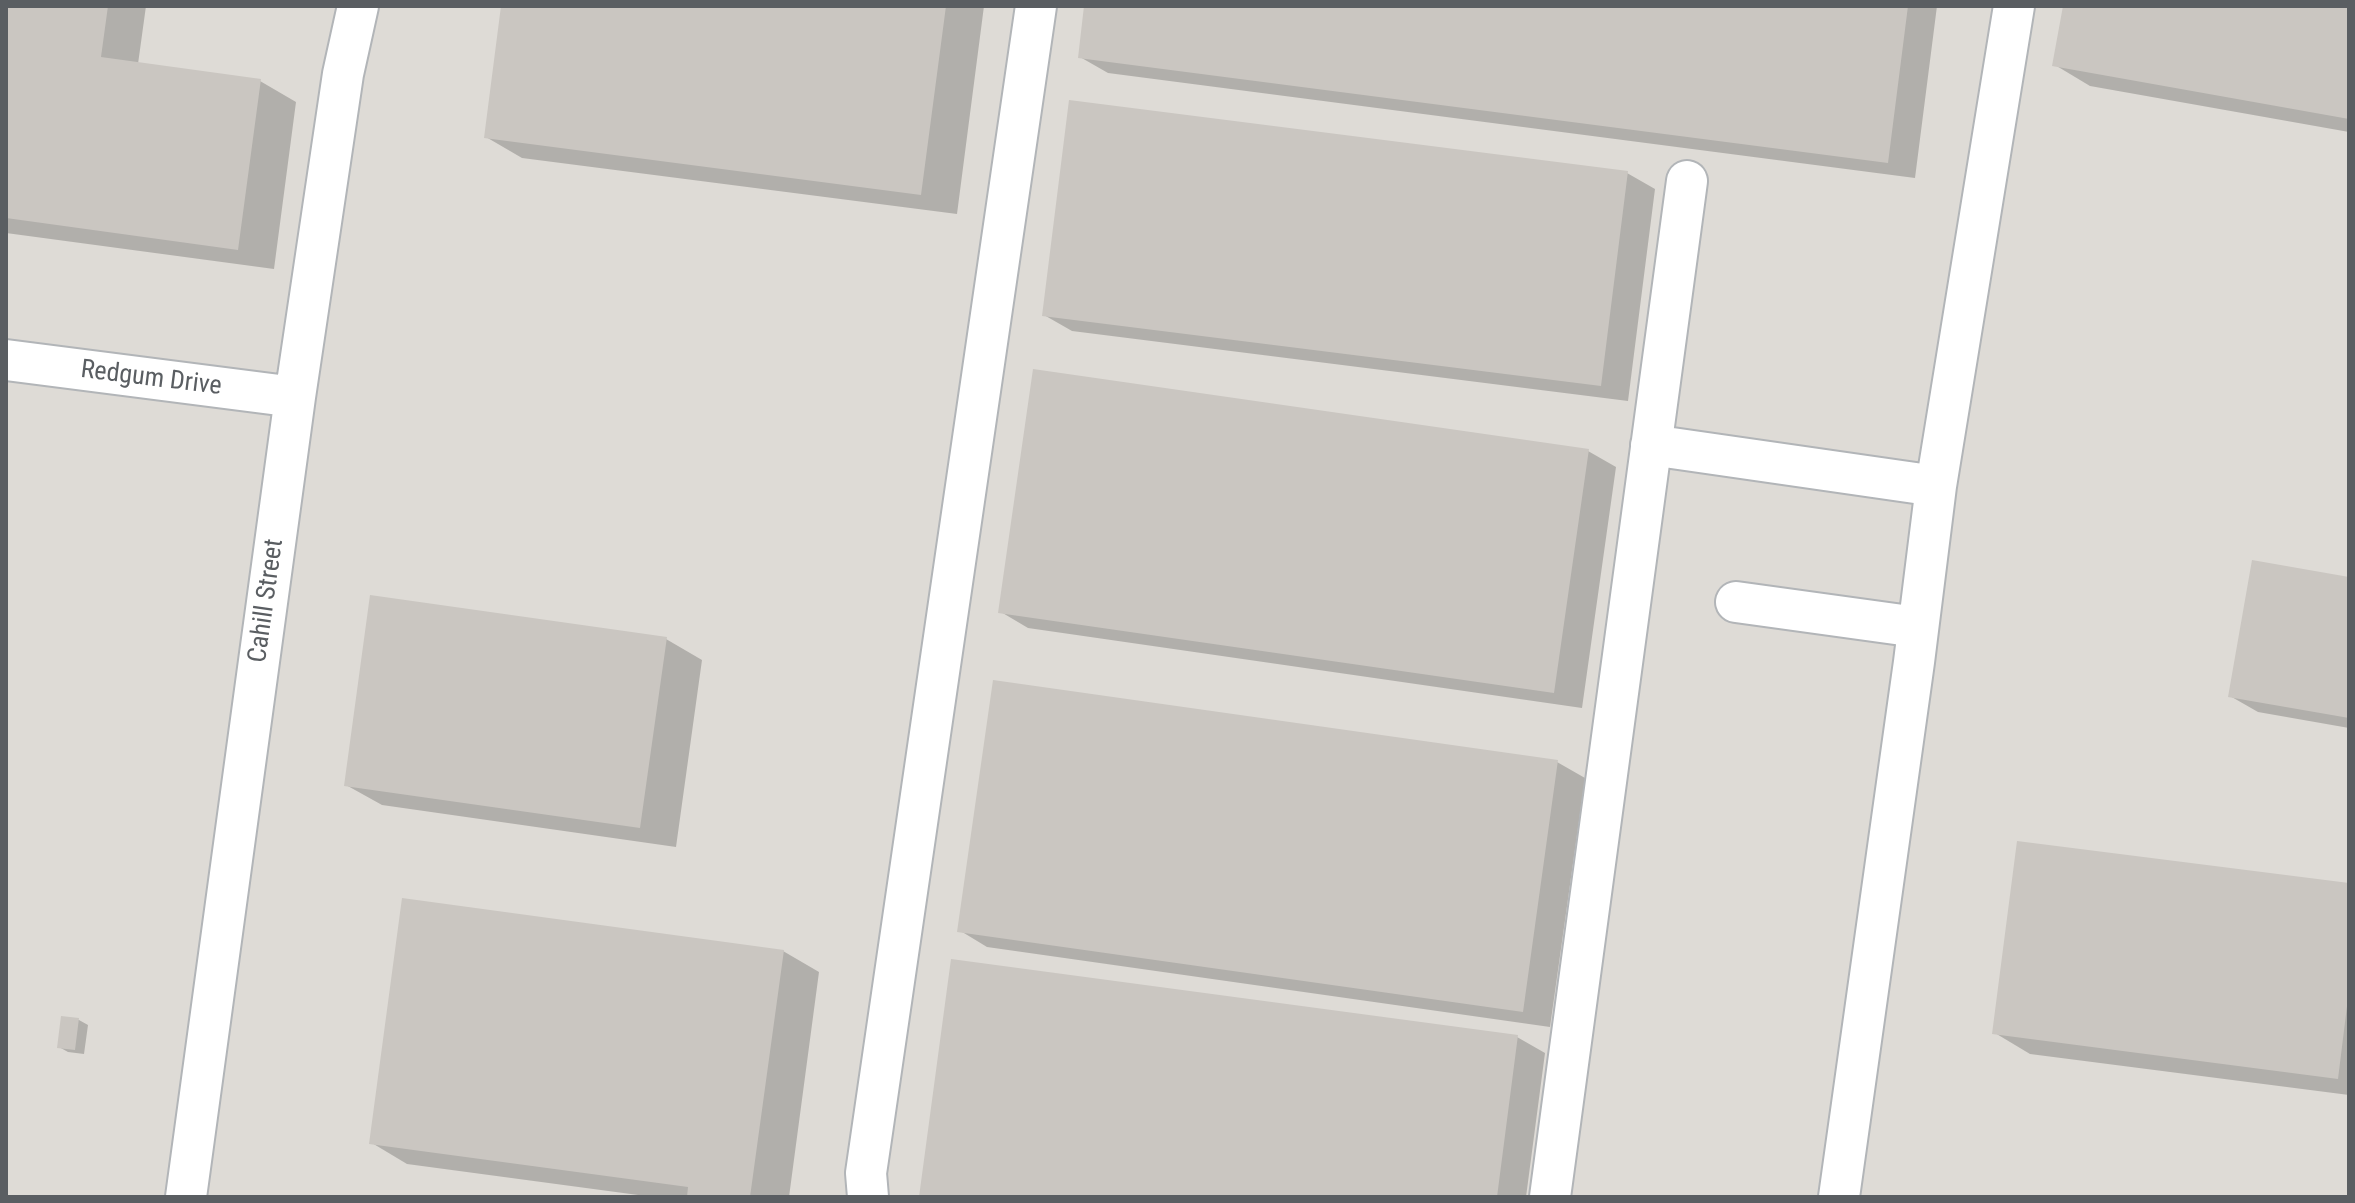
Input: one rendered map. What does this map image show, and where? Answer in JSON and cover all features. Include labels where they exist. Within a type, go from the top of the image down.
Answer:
[{"type":"street","name":"Cahill Street","points":[[186,1197],[295,397],[343,74],[358,6]]},
{"type":"street","points":[[868,1197],[866,1173],[1036,6]]},
{"type":"street","points":[[1839,1197],[1936,486],[2014,6]]},
{"type":"street","points":[[1550,1197],[1687,181]]},
{"type":"street","name":"Redgum Drive","points":[[6,360],[295,397]]},
{"type":"street","points":[[1651,445],[1936,486]]},
{"type":"street","points":[[1736,602],[1917,627]]},
{"type":"shaded area","points":[[6,6],[2349,6],[2349,1197],[6,1197]]},
{"type":"building","points":[[6,6],[108,6],[101,57],[261,79],[238,250],[6,218]]},
{"type":"building","points":[[501,6],[946,6],[921,195],[484,138]]},
{"type":"building","points":[[1084,6],[1908,6],[1888,163],[1078,58]]},
{"type":"building","points":[[2063,6],[2349,6],[2349,119],[2052,66]]},
{"type":"building","points":[[1069,100],[1628,171],[1601,386],[1042,316]]},
{"type":"building","points":[[1033,369],[1589,449],[1554,693],[998,613]]},
{"type":"building","points":[[2252,560],[2349,577],[2349,718],[2228,697]]},
{"type":"building","points":[[370,595],[667,637],[640,828],[344,786]]},
{"type":"building","points":[[993,680],[1558,760],[1523,1012],[957,932]]},
{"type":"building","points":[[2017,841],[2349,883],[2349,990],[2338,1079],[1992,1034]]},
{"type":"building","points":[[402,898],[784,950],[750,1197],[687,1197],[688,1187],[369,1144]]},
{"type":"building","points":[[951,959],[1518,1035],[1497,1197],[919,1197]]},
{"type":"building","points":[[61,1016],[79,1018],[75,1050],[57,1048]]}]
